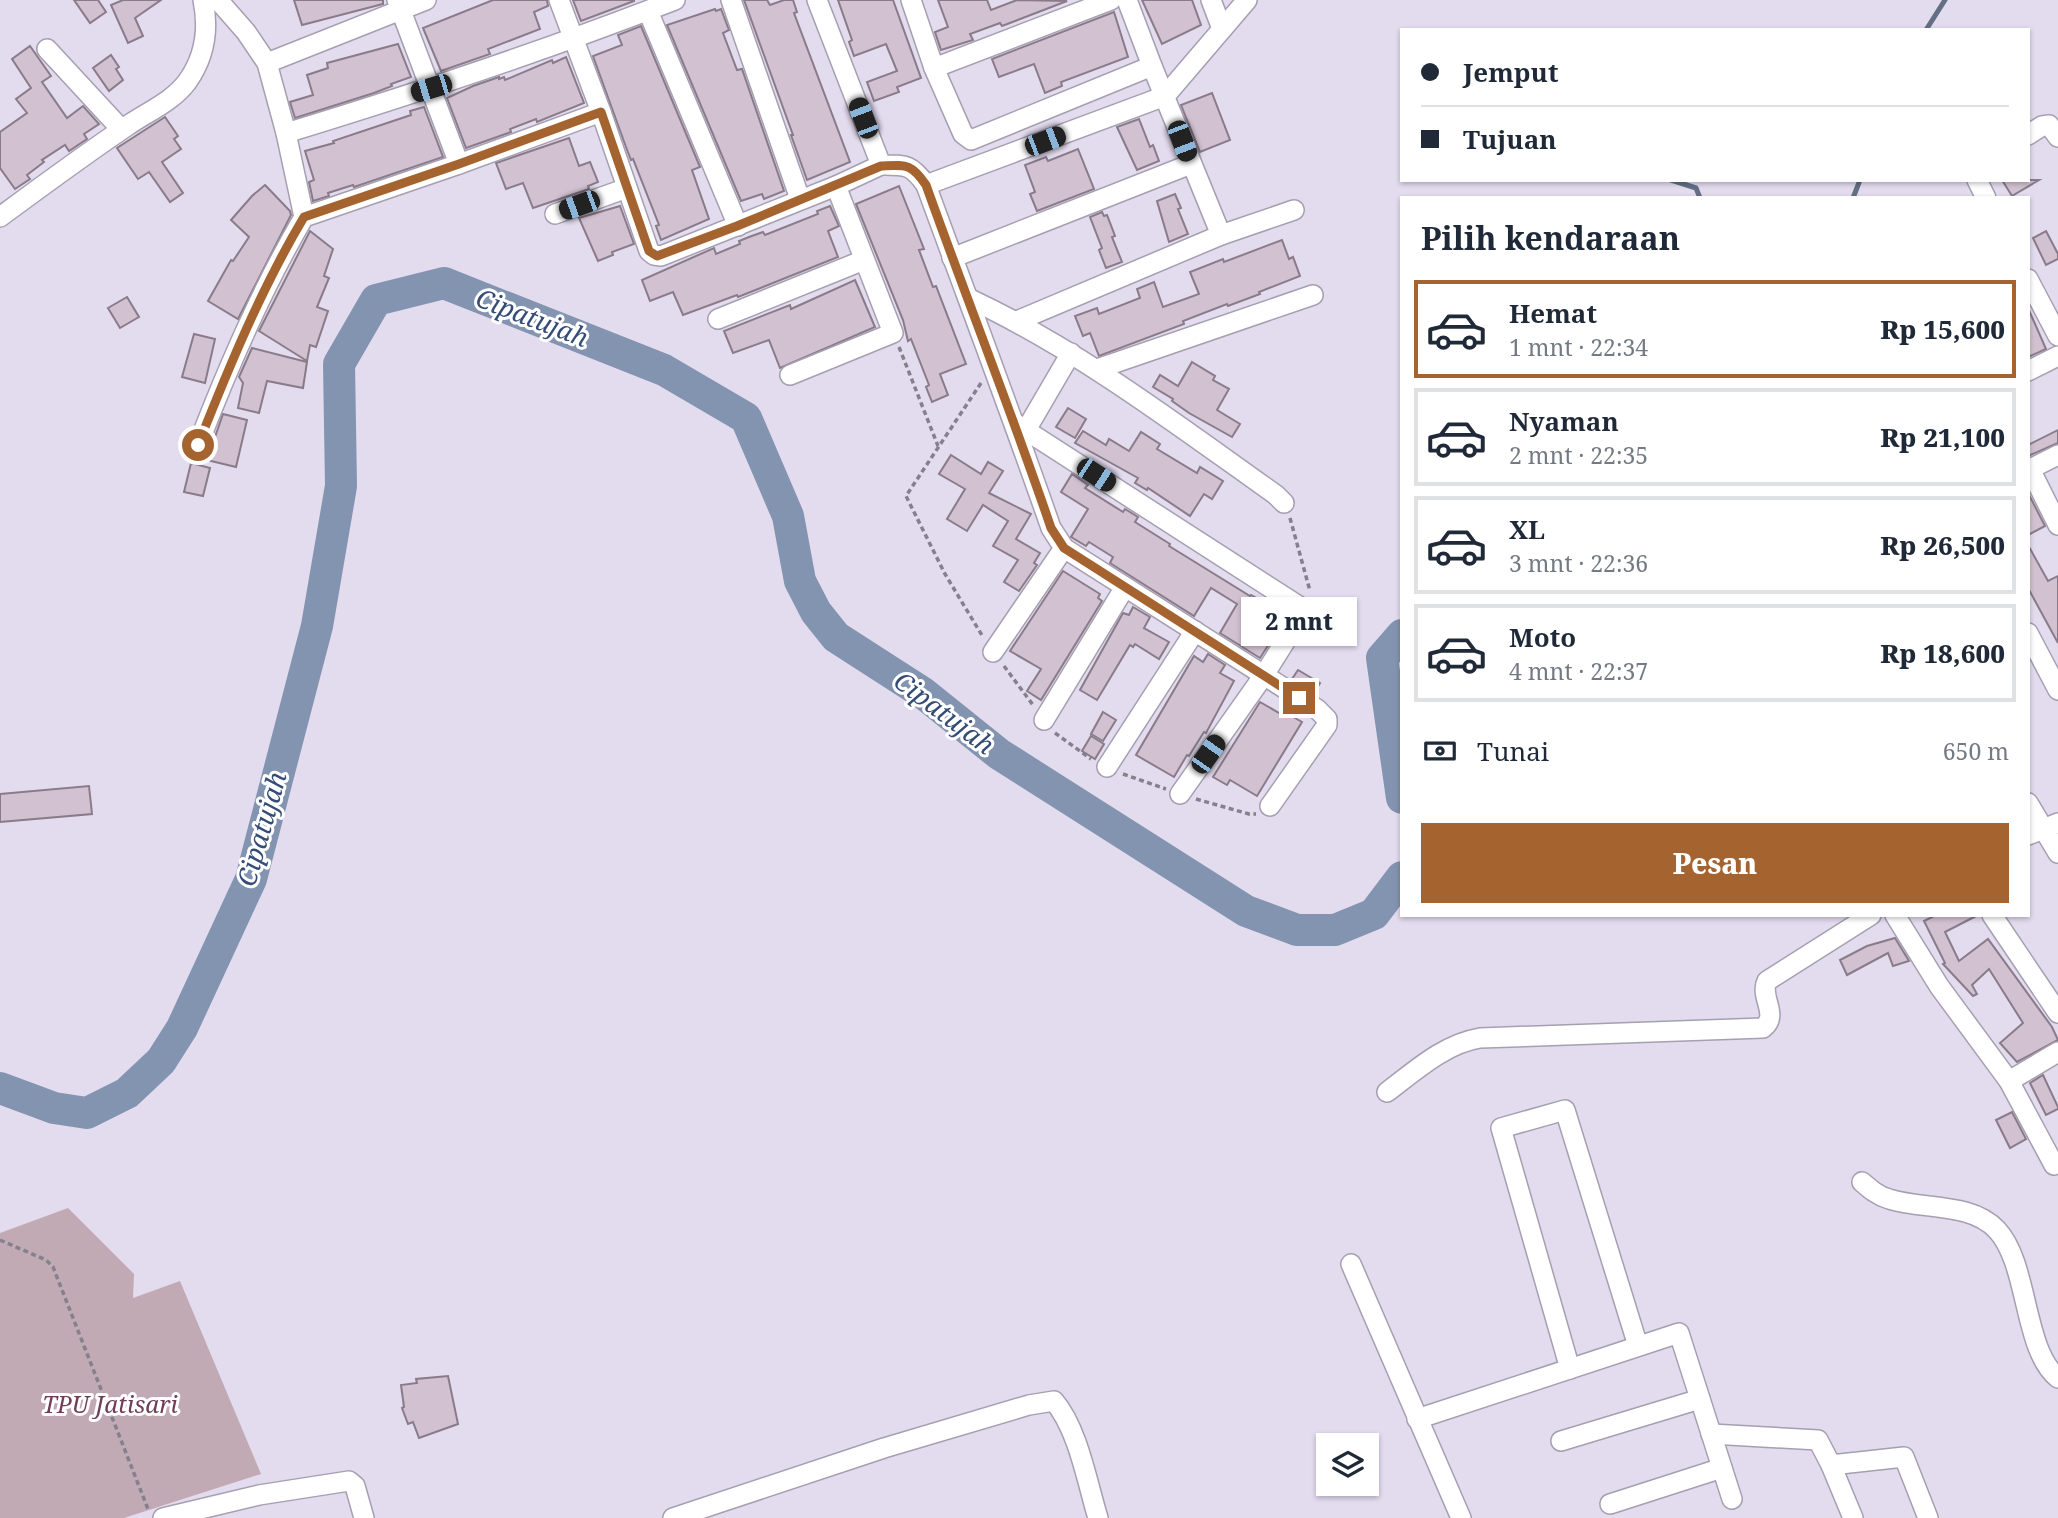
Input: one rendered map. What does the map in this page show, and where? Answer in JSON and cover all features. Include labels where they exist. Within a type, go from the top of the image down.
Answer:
[{"type":"street","points":[[0,217],[121,130],[173,97],[186,84],[194,71],[206,34],[203,0]]},
{"type":"street","points":[[198,445],[257,305],[304,217],[286,133],[267,63],[246,32],[218,0]]},
{"type":"street","points":[[267,63],[399,5],[426,0]]},
{"type":"street","points":[[559,0],[649,251],[654,255],[661,256],[881,166],[910,167],[918,173],[926,185],[992,367],[1021,427],[1051,528],[1064,548],[1325,716],[1327,722],[1270,806]]},
{"type":"street","points":[[286,133],[575,39],[675,0]]},
{"type":"street","points":[[731,0],[800,200]]},
{"type":"street","points":[[817,0],[881,166]]},
{"type":"street","points":[[911,0],[934,68],[963,134],[971,140],[1152,66]]},
{"type":"street","points":[[934,68],[1111,0]]},
{"type":"street","points":[[1127,0],[1221,235]]},
{"type":"street","points":[[1211,0],[1222,29]]},
{"type":"street","points":[[926,185],[1165,96],[1247,0]]},
{"type":"street","points":[[399,5],[459,164]]},
{"type":"street","points":[[648,11],[737,226]]},
{"type":"street","points":[[47,48],[121,130]]},
{"type":"street","points":[[304,217],[601,112]]},
{"type":"street","points":[[2030,134],[2049,124],[2058,137]]},
{"type":"street","points":[[952,258],[1191,164]]},
{"type":"street","points":[[790,375],[893,333],[836,186]]},
{"type":"street","points":[[555,214],[627,188]]},
{"type":"street","points":[[1017,321],[1221,235],[1294,210]]},
{"type":"street","points":[[718,318],[864,260]]},
{"type":"street","points":[[2030,283],[2058,337]]},
{"type":"street","points":[[1097,369],[1313,295]]},
{"type":"street","points":[[968,298],[1017,321],[1097,369],[1284,503]]},
{"type":"street","points":[[1021,427],[1071,354]]},
{"type":"street","points":[[2030,370],[2058,356]]},
{"type":"street","points":[[1021,427],[1305,610],[1264,675],[1180,794]]},
{"type":"street","points":[[2030,469],[2058,455]]},
{"type":"street","points":[[2030,471],[2058,525]]},
{"type":"street","points":[[993,652],[1064,548]]},
{"type":"street","points":[[1044,720],[1125,587]]},
{"type":"street","points":[[1107,767],[1195,631]]},
{"type":"street","points":[[2030,642],[2037,672],[2058,690]]},
{"type":"street","points":[[2030,806],[2058,853]]},
{"type":"street","points":[[1387,1092],[1445,1050],[1470,1039],[1763,1028],[1771,1017],[1764,988],[1767,981],[1868,917]]},
{"type":"street","points":[[1896,917],[1939,986],[2009,1081],[2054,1165]]},
{"type":"street","points":[[1993,917],[2058,1013]]},
{"type":"street","points":[[2009,1081],[2058,1052]]},
{"type":"street","points":[[1570,1369],[1501,1128],[1565,1110],[1639,1346]]},
{"type":"street","points":[[1862,1182],[1887,1199],[1973,1215],[1997,1229],[2009,1249],[2045,1363],[2058,1378]]},
{"type":"street","points":[[1351,1264],[1461,1518]]},
{"type":"street","points":[[1417,1419],[1679,1334],[1732,1499]]},
{"type":"street","points":[[1561,1441],[1700,1399]]},
{"type":"street","points":[[673,1518],[884,1448],[1029,1405],[1054,1401],[1064,1412],[1098,1518]]},
{"type":"street","points":[[1711,1434],[1818,1440],[1853,1518]]},
{"type":"street","points":[[1831,1465],[1904,1457],[1928,1518]]},
{"type":"street","points":[[1610,1504],[1722,1468]]},
{"type":"street","points":[[163,1518],[259,1495],[349,1480],[355,1486],[364,1518]]},
{"type":"path","points":[[893,333],[938,446]]},
{"type":"path","points":[[906,496],[992,367]]},
{"type":"path","points":[[1284,503],[1308,582],[1310,596],[1305,610]]},
{"type":"path","points":[[0,1240],[46,1260],[53,1267],[152,1518]]},
{"type":"green space","name":"TPU Jatisari","points":[[68,1208],[134,1274],[133,1298],[180,1281],[261,1474],[124,1518],[0,1518],[0,1233]]},
{"type":"building","points":[[74,0],[98,0],[106,12],[90,23]]},
{"type":"building","points":[[123,0],[161,0],[135,18],[143,36],[128,43],[111,5]]},
{"type":"building","points":[[294,0],[383,0],[383,4],[302,25]]},
{"type":"building","points":[[493,0],[547,0],[548,6],[534,12],[540,29],[488,49],[490,54],[441,71],[423,28]]},
{"type":"building","points":[[573,0],[634,0],[634,1],[581,21]]},
{"type":"building","points":[[744,0],[767,0],[770,5],[793,0],[797,12],[794,13],[850,162],[807,180]]},
{"type":"building","points":[[838,0],[893,0],[921,78],[897,87],[899,92],[874,101],[867,82],[897,71],[886,44],[854,56],[849,42],[852,40]]},
{"type":"building","points":[[938,0],[987,0],[991,10],[1017,0],[1067,1],[1002,26],[1000,23],[970,34],[973,40],[941,50],[935,32],[948,27]]},
{"type":"building","points":[[1142,0],[1192,0],[1201,25],[1162,44]]},
{"type":"building","points":[[721,9],[729,30],[723,33],[737,70],[742,69],[784,191],[764,199],[762,194],[741,201],[667,25]]},
{"type":"building","points":[[1114,12],[1128,57],[1061,82],[1062,86],[1045,93],[1034,64],[999,77],[992,59]]},
{"type":"building","points":[[641,26],[700,167],[692,170],[709,219],[661,240],[656,226],[659,225],[633,159],[631,160],[593,56],[622,45],[618,35]]},
{"type":"building","points":[[398,44],[411,77],[374,93],[295,118],[290,102],[313,95],[307,75],[328,68],[327,63]]},
{"type":"building","points":[[30,46],[51,76],[42,82],[67,118],[83,106],[99,124],[84,134],[87,139],[69,151],[65,145],[42,160],[44,162],[27,175],[30,179],[15,189],[0,168],[0,132],[27,113],[16,99],[31,88],[12,59]]},
{"type":"building","points":[[111,55],[123,80],[109,91],[93,68]]},
{"type":"building","points":[[566,57],[584,103],[537,122],[536,119],[510,129],[511,132],[466,148],[447,98],[499,77],[504,77],[505,80],[552,60],[553,63]]},
{"type":"building","points":[[1212,93],[1230,140],[1200,152],[1181,105]]},
{"type":"building","points":[[424,107],[443,157],[328,193],[329,196],[313,201],[309,182],[314,180],[305,151],[411,115],[410,111]]},
{"type":"building","points":[[165,117],[178,136],[174,139],[181,149],[162,162],[183,193],[170,202],[149,172],[138,179],[117,148]]},
{"type":"building","points":[[1139,119],[1150,147],[1153,145],[1159,161],[1137,170],[1117,127]]},
{"type":"building","points":[[569,138],[579,166],[590,162],[598,182],[588,186],[589,189],[533,208],[523,183],[506,189],[496,163]]},
{"type":"building","points":[[1078,149],[1094,189],[1037,211],[1030,194],[1035,192],[1025,165],[1046,157],[1048,161]]},
{"type":"building","points":[[2039,180],[2012,196],[2003,182]]},
{"type":"building","points":[[265,185],[291,215],[238,319],[208,301],[231,260],[233,261],[249,237],[231,220]]},
{"type":"building","points":[[899,186],[924,249],[919,250],[966,364],[940,374],[948,395],[932,402],[926,387],[929,385],[911,339],[908,341],[903,320],[856,204]]},
{"type":"building","points":[[1175,194],[1188,234],[1169,242],[1157,201]]},
{"type":"building","points":[[620,206],[634,244],[612,252],[613,255],[598,261],[579,218]]},
{"type":"building","points":[[830,206],[839,226],[828,231],[838,257],[738,297],[737,295],[683,315],[673,292],[650,301],[642,280],[714,248],[716,254],[740,244],[739,241],[763,232],[765,235],[818,214],[817,211]]},
{"type":"building","points":[[1102,212],[1104,216],[1107,215],[1122,262],[1106,268],[1099,250],[1102,248],[1090,217]]},
{"type":"building","points":[[310,231],[333,249],[324,276],[329,278],[317,307],[328,311],[316,347],[310,345],[307,361],[259,331]]},
{"type":"building","points":[[2046,231],[2058,259],[2046,265],[2033,238]]},
{"type":"building","points":[[1282,240],[1289,259],[1293,257],[1300,276],[1099,356],[1090,333],[1083,336],[1075,316],[1097,308],[1099,314],[1140,298],[1137,289],[1154,282],[1163,307],[1199,294],[1190,272]]},
{"type":"building","points":[[855,280],[875,327],[780,368],[769,340],[733,353],[724,331],[790,305],[791,309]]},
{"type":"building","points":[[127,297],[139,317],[120,328],[108,308]]},
{"type":"building","points":[[2030,313],[2046,349],[2030,356]]},
{"type":"building","points":[[194,334],[215,339],[205,383],[182,377]]},
{"type":"building","points":[[252,348],[307,362],[303,388],[267,381],[259,413],[238,408],[243,383],[239,377]]},
{"type":"building","points":[[1192,362],[1215,376],[1213,380],[1229,389],[1217,410],[1240,424],[1232,437],[1189,413],[1153,387],[1160,375],[1178,386]]},
{"type":"building","points":[[1068,408],[1086,419],[1075,438],[1056,427]]},
{"type":"building","points":[[223,414],[247,420],[236,467],[207,460]]},
{"type":"building","points":[[2058,430],[2058,443],[2030,455],[2030,444]]},
{"type":"building","points":[[1083,431],[1106,445],[1109,439],[1129,451],[1141,432],[1160,444],[1157,449],[1197,473],[1200,467],[1223,481],[1212,499],[1204,494],[1190,516],[1148,488],[1147,490],[1135,483],[1138,478],[1075,443]]},
{"type":"building","points":[[951,455],[981,474],[988,462],[1003,471],[989,493],[1031,514],[1016,539],[1040,553],[1034,563],[1037,565],[1019,591],[1004,582],[1018,560],[993,546],[1008,521],[983,505],[967,531],[947,519],[965,489],[939,474]]},
{"type":"building","points":[[191,463],[210,468],[203,496],[184,492]]},
{"type":"building","points":[[1072,474],[1088,485],[1085,488],[1123,512],[1125,509],[1138,517],[1135,522],[1170,544],[1169,546],[1267,604],[1262,612],[1282,624],[1260,658],[1220,633],[1237,604],[1211,588],[1194,616],[1110,563],[1113,557],[1089,542],[1086,546],[1071,537],[1088,509],[1061,492]]},
{"type":"building","points":[[2030,497],[2045,526],[2030,534]]},
{"type":"building","points":[[2030,549],[2048,581],[2058,576],[2058,643],[2030,592]]},
{"type":"building","points":[[1063,571],[1100,594],[1098,598],[1102,601],[1041,700],[1027,691],[1041,669],[1010,651]]},
{"type":"building","points":[[1133,607],[1150,617],[1144,628],[1169,642],[1159,659],[1135,644],[1133,647],[1130,645],[1097,700],[1080,690],[1123,613],[1129,615]]},
{"type":"building","points":[[1208,654],[1225,665],[1220,673],[1234,681],[1206,733],[1204,732],[1189,756],[1187,755],[1174,777],[1136,755],[1194,656],[1203,662]]},
{"type":"building","points":[[1298,670],[1320,683],[1314,693],[1292,679]]},
{"type":"building","points":[[1260,702],[1286,717],[1288,714],[1302,722],[1257,796],[1230,780],[1227,785],[1213,777]]},
{"type":"building","points":[[1103,712],[1116,720],[1103,741],[1091,734]]},
{"type":"building","points":[[1091,736],[1104,744],[1095,759],[1082,751]]},
{"type":"building","points":[[89,786],[92,814],[0,822],[0,794]]},
{"type":"building","points":[[1932,917],[1974,917],[1945,932],[1959,961],[1988,939],[2052,1027],[2058,1040],[2017,1062],[2000,1043],[2023,1023],[1989,969],[1972,985],[1977,994],[1973,996],[1943,964],[1945,963],[1924,921]]},
{"type":"building","points":[[1895,938],[1909,961],[1893,966],[1888,953],[1847,975],[1840,960],[1867,946]]},
{"type":"building","points":[[2043,1075],[2058,1107],[2046,1115],[2030,1083]]},
{"type":"building","points":[[2012,1112],[2026,1139],[2010,1148],[1996,1120]]},
{"type":"building","points":[[448,1376],[458,1424],[419,1438],[413,1422],[408,1424],[402,1408],[401,1385],[417,1383],[416,1379]]},
{"type":"waterway","points":[[1927,28],[1945,0]]},
{"type":"waterway","name":"Cipatujah","points":[[1677,182],[1696,188],[1699,196]]},
{"type":"waterway","points":[[1854,196],[1859,182]]},
{"type":"waterway","name":"Cipatujah","points":[[0,1088],[54,1108],[87,1113],[127,1093],[161,1061],[182,1028],[251,879],[317,626],[341,486],[339,364],[376,300],[444,283],[664,370],[746,418],[788,516],[800,581],[816,612],[836,637],[923,693],[999,754],[1246,911],[1297,930],[1335,930],[1374,914],[1400,880]]},
{"type":"waterway","name":"Cipatujah","points":[[1400,637],[1382,658],[1400,784]]},
{"type":"route","points":[[198,445],[257,305],[304,217],[601,112],[649,251],[657,256],[881,166],[910,167],[926,185],[992,367],[1016,424],[1051,528],[1059,543],[1299,698]]}]
